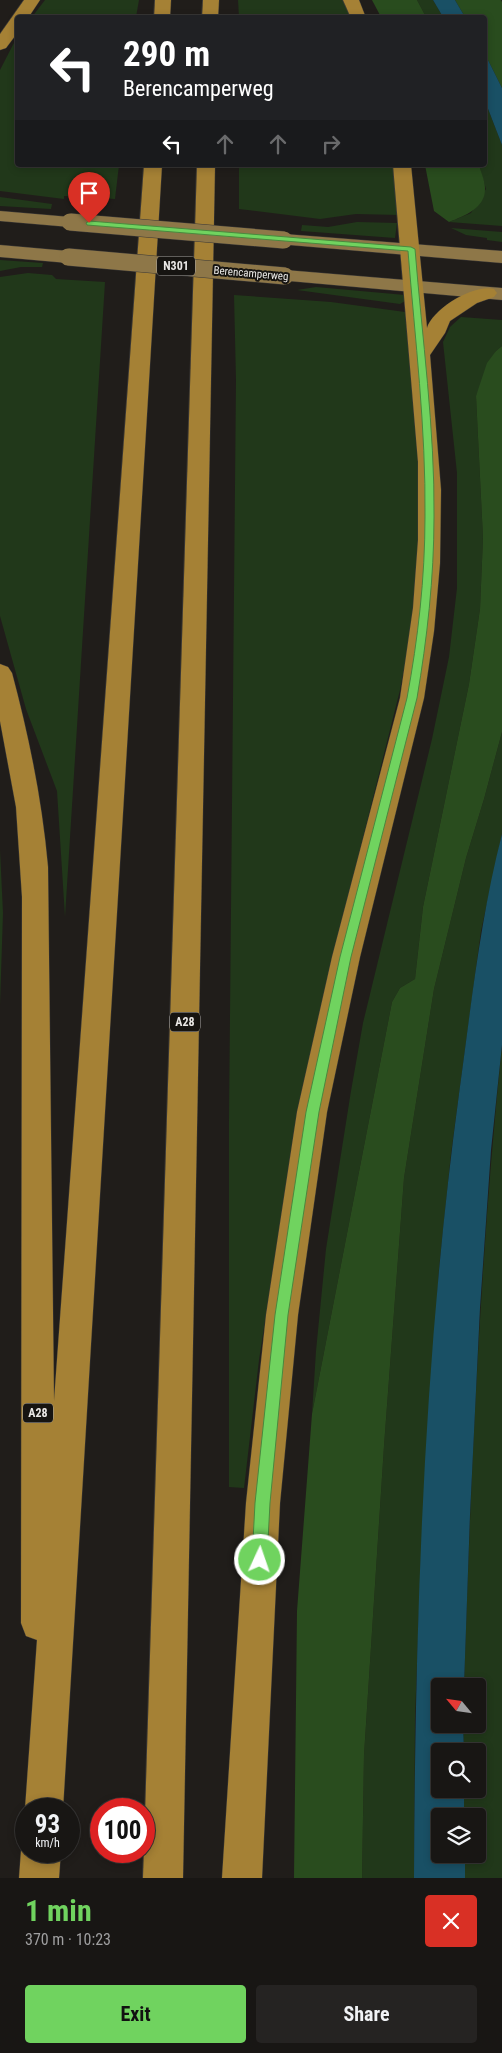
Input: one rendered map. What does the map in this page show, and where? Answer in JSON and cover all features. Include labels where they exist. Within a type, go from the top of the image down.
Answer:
[{"type":"highway","points":[[21,15],[32,0]]},
{"type":"highway","points":[[162,15],[163,0]]},
{"type":"highway","points":[[210,0],[210,15]]},
{"type":"highway","points":[[351,0],[358,15]]},
{"type":"highway","points":[[0,46],[15,24]]},
{"type":"highway","name":"A28","points":[[43,1798],[153,167]]},
{"type":"highway","name":"A28","points":[[163,1878],[206,167]]},
{"type":"highway","points":[[242,1878],[263,1503],[282,1315],[314,1103],[346,957],[405,726],[419,660],[428,570],[430,516],[428,457],[402,167]]},
{"type":"highway","points":[[420,355],[443,317],[470,299],[495,293]]},
{"type":"highway","name":"A28","points":[[0,673],[25,778],[33,845],[37,916],[35,1017],[42,1798]]},
{"type":"highway","points":[[39,1878],[40,1863]]},
{"type":"main road","points":[[0,216],[502,257]]},
{"type":"main road","name":"Berencamperweg","points":[[0,251],[495,293]]},
{"type":"green space","points":[[45,0],[139,0],[136,15],[34,15]]},
{"type":"green space","points":[[238,0],[344,0],[351,15],[239,15]]},
{"type":"green space","points":[[372,0],[417,0],[425,15],[380,15]]},
{"type":"green space","points":[[417,0],[433,0],[442,15],[425,15]]},
{"type":"green space","points":[[455,0],[501,0],[502,88],[487,58],[487,15],[464,15]]},
{"type":"green space","points":[[15,41],[15,167],[119,167],[115,199],[64,196],[64,199],[0,191],[0,70]]},
{"type":"green space","points":[[487,106],[502,145],[502,226],[449,222],[471,213],[486,189],[480,167],[487,167]]},
{"type":"green space","points":[[239,167],[394,167],[400,215],[356,214],[320,219],[239,209]]},
{"type":"green space","points":[[425,167],[480,167],[485,185],[482,201],[478,206],[449,222],[434,211]]},
{"type":"green space","points":[[0,197],[52,204],[51,209],[0,206]]},
{"type":"green space","points":[[357,222],[397,223],[395,238],[301,231],[302,225],[328,227]]},
{"type":"green space","points":[[451,228],[502,232],[502,242],[466,235]]},
{"type":"green space","points":[[0,260],[43,263],[42,267],[21,267],[0,271]]},
{"type":"green space","points":[[28,273],[52,275],[56,279],[105,282],[65,917],[57,791],[26,709],[0,616],[0,277]]},
{"type":"green space","points":[[316,287],[405,295],[405,301],[400,304],[297,290]]},
{"type":"green space","points":[[234,295],[331,302],[405,312],[420,467],[417,580],[411,632],[400,690],[324,993],[296,1120],[259,1360],[244,1488],[229,1487],[229,1121],[236,380]]},
{"type":"green space","points":[[461,317],[502,320],[502,346],[496,351],[476,396],[483,538],[480,609],[469,684],[423,907],[415,979],[400,988],[392,1002],[312,1414],[326,1249],[363,1023],[432,739],[449,657],[457,588],[457,473],[443,342],[450,327]]},
{"type":"green space","points":[[502,346],[502,732],[466,858],[434,989],[404,1178],[364,1755],[362,1878],[294,1878],[297,1611],[312,1414],[392,1002],[400,988],[415,979],[423,907],[469,684],[480,609],[483,538],[476,396],[487,363]]},
{"type":"green space","points":[[502,732],[502,834],[481,931],[451,1154],[439,1269],[421,1558],[415,1717],[414,1878],[362,1878],[364,1755],[404,1178],[434,989],[466,858]]},
{"type":"green space","points":[[0,850],[3,913],[0,1005]]},
{"type":"green space","points":[[502,1045],[502,1878],[465,1878],[465,1863],[486,1863],[486,1808],[464,1808],[464,1798],[486,1798],[486,1743],[464,1743],[463,1733],[486,1733],[486,1678],[464,1678],[477,1365],[494,1125]]},
{"type":"water","points":[[433,0],[455,0],[464,15],[442,15]]},
{"type":"water","points":[[487,58],[502,88],[502,145],[487,106]]},
{"type":"water","points":[[502,834],[502,1045],[491,1150],[480,1308],[464,1678],[431,1678],[431,1733],[463,1733],[464,1743],[431,1743],[431,1798],[464,1798],[464,1808],[431,1808],[431,1863],[465,1863],[465,1878],[414,1878],[419,1584],[437,1289],[447,1191],[472,996],[494,866]]},
{"type":"route","points":[[89,223],[411,249],[428,457],[430,516],[428,570],[419,660],[412,698],[346,957],[312,1112],[282,1315],[263,1503],[260,1560]]}]
